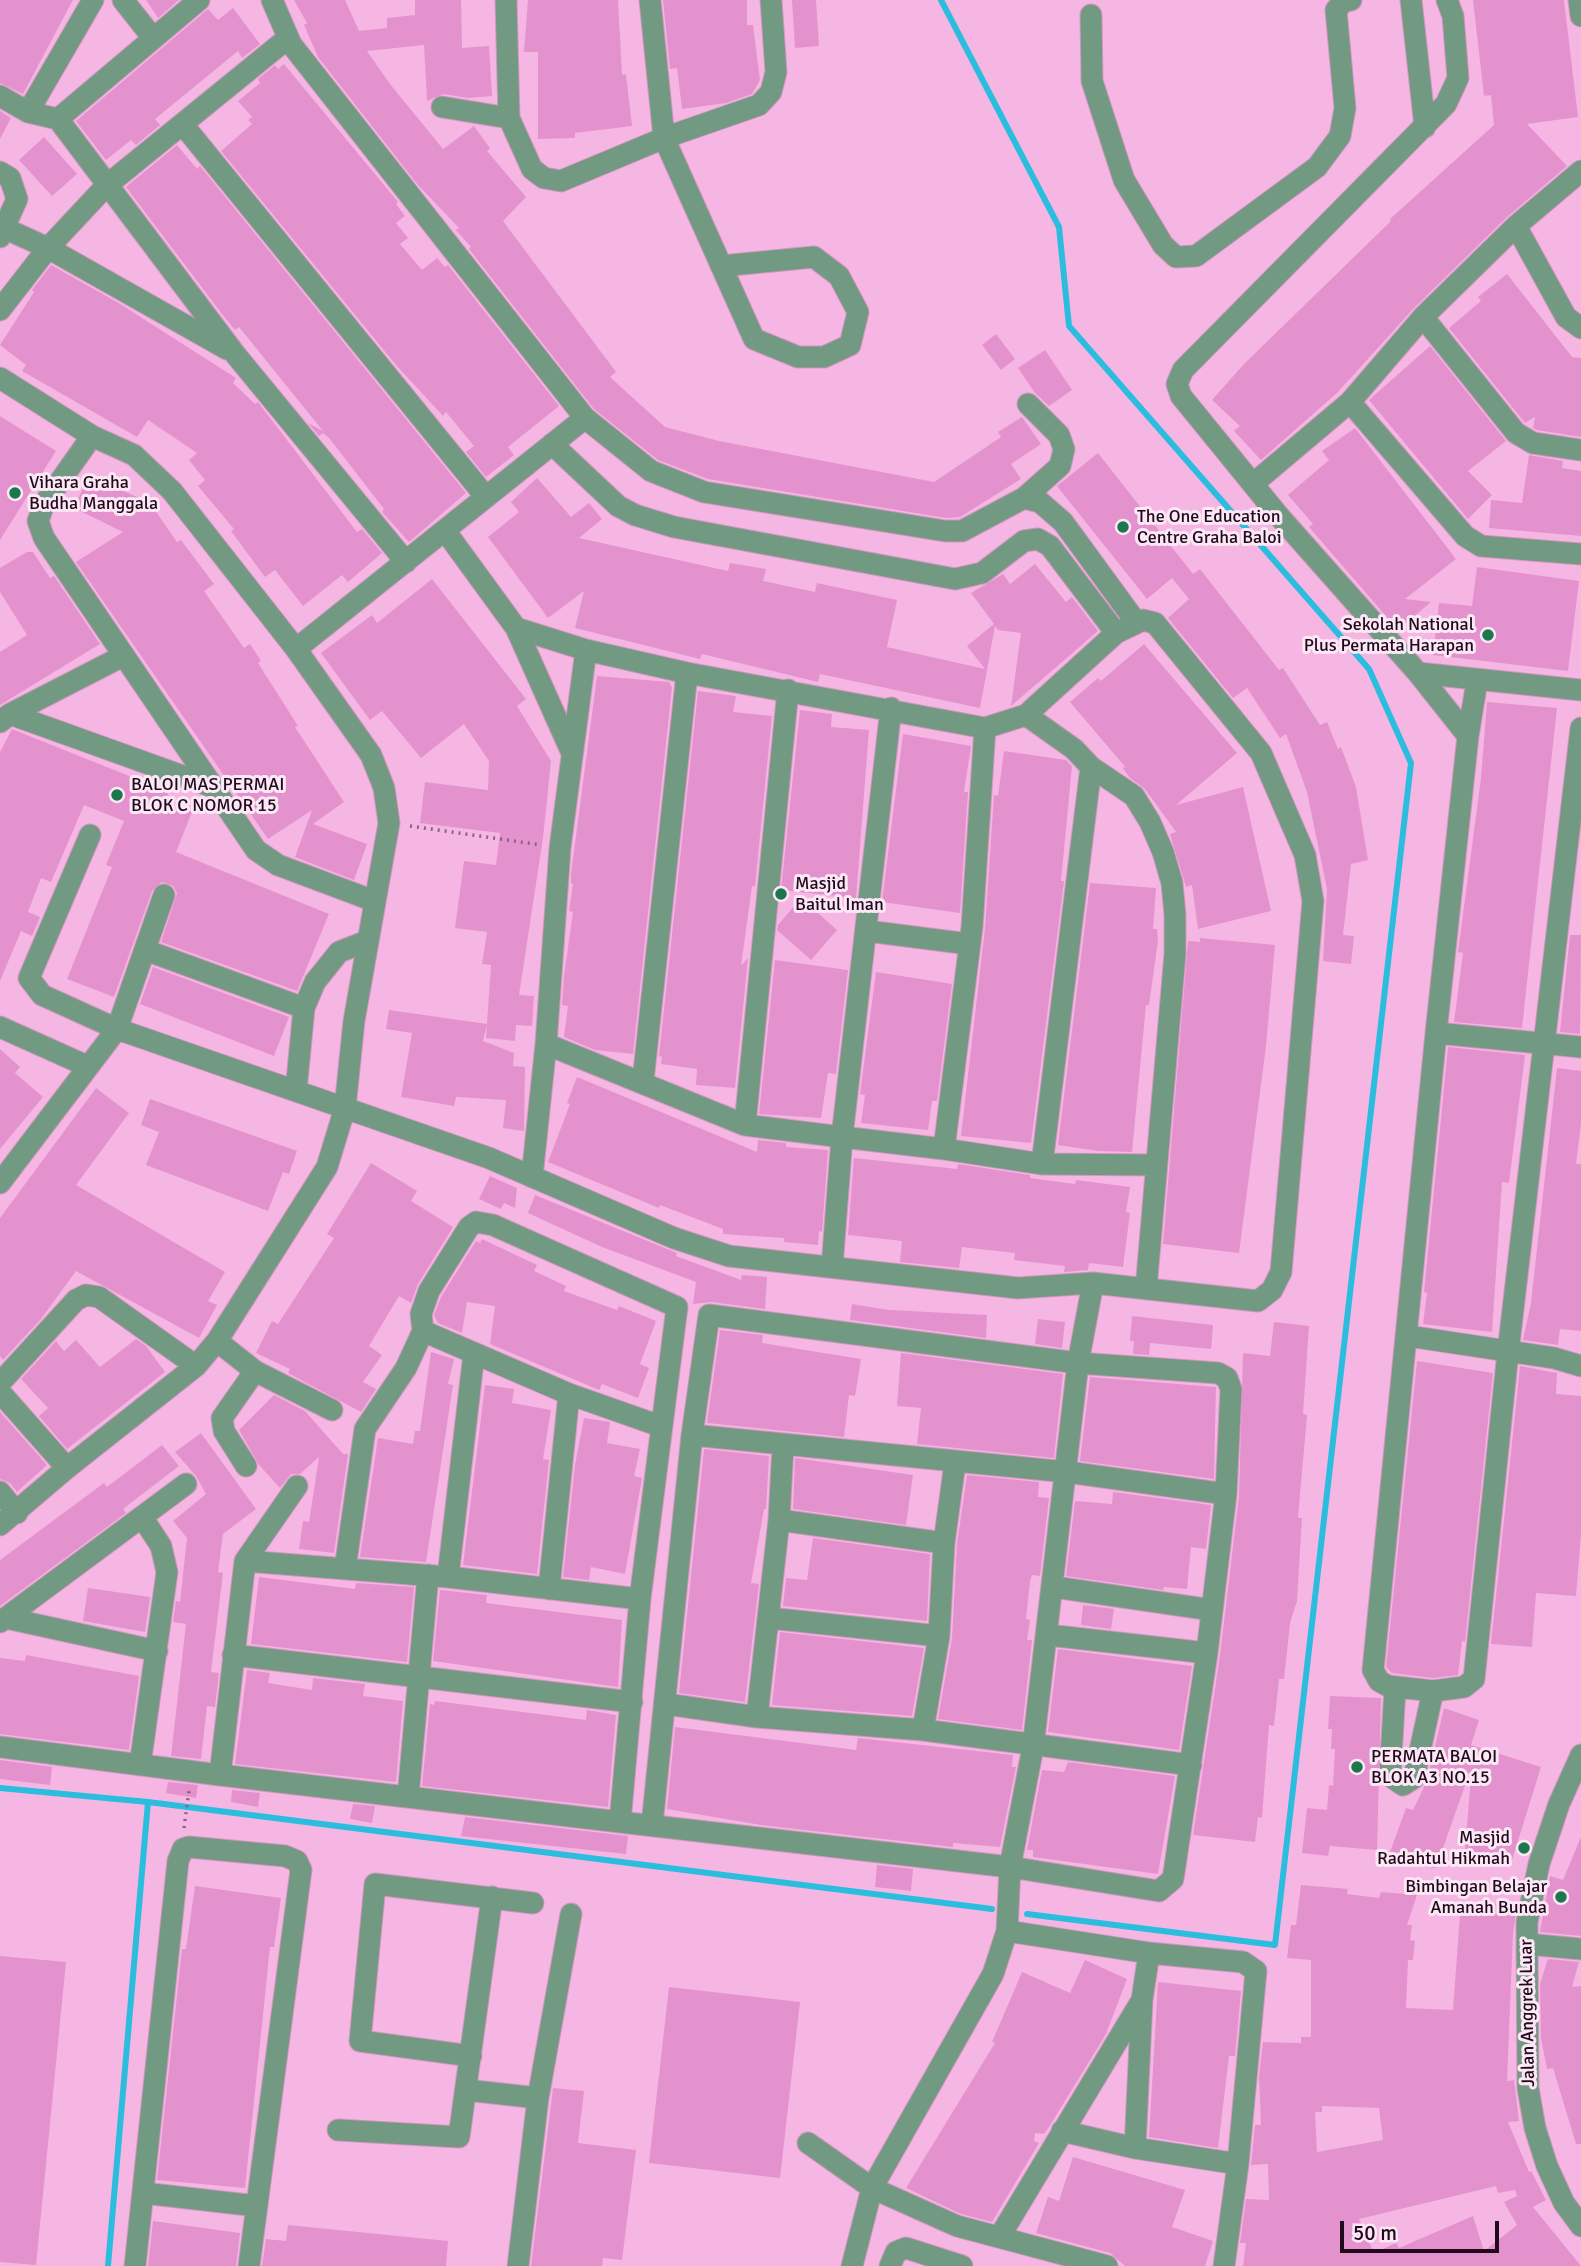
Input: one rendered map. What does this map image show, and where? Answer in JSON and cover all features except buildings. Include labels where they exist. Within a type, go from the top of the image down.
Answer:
[{"type":"street","points":[[28,112],[93,0]]},
{"type":"street","points":[[123,0],[153,38]]},
{"type":"street","points":[[58,119],[199,0]]},
{"type":"street","points":[[272,0],[288,38],[584,418],[651,471],[704,492],[955,531],[968,528],[1024,498],[1054,472],[1063,458],[1059,435],[1028,404]]},
{"type":"street","points":[[506,0],[509,118],[529,164],[537,174],[551,181],[570,178],[664,138],[752,109],[765,100],[776,72],[771,0]]},
{"type":"street","points":[[650,0],[664,138],[754,339],[798,357],[824,357],[850,345],[858,312],[839,276],[814,257],[721,265]]},
{"type":"street","points":[[1091,15],[1092,81],[1124,180],[1163,245],[1176,257],[1196,256],[1317,167],[1340,136],[1345,108],[1336,10],[1344,1],[1351,0]]},
{"type":"street","points":[[1411,0],[1425,128]]},
{"type":"street","points":[[1447,0],[1453,16],[1458,78],[1453,95],[1425,128],[1314,235],[1179,377],[1181,396],[1316,559],[1418,673],[1468,736]]},
{"type":"street","points":[[1579,0],[1581,16]]},
{"type":"street","points":[[0,310],[48,248],[106,186],[184,126],[288,38]]},
{"type":"street","points":[[0,96],[28,112],[58,119],[235,354],[406,562]]},
{"type":"street","points":[[442,107],[509,118]]},
{"type":"street","points":[[184,126],[486,497]]},
{"type":"street","points":[[1254,483],[1349,401],[1423,317],[1516,226],[1581,171]]},
{"type":"street","points":[[0,172],[10,178],[16,191],[16,205],[3,233],[48,248],[235,354]]},
{"type":"street","points":[[1516,226],[1566,317],[1581,328]]},
{"type":"street","points":[[1423,317],[1516,433],[1533,443],[1581,450]]},
{"type":"street","points":[[0,378],[92,436],[134,455],[154,472],[296,649],[371,755],[384,788],[389,823],[354,1021],[345,1108],[327,1167],[217,1341],[196,1366],[67,1468],[8,1519],[0,1492]]},
{"type":"street","points":[[1349,401],[1465,537],[1481,546],[1581,554]]},
{"type":"street","points":[[296,649],[446,532],[584,418]]},
{"type":"street","points":[[92,436],[44,504],[38,521],[40,530],[123,656],[261,855],[278,865],[374,901]]},
{"type":"street","points":[[552,444],[618,506],[635,515],[674,527],[956,579],[982,573],[1028,539],[1044,542],[1116,633]]},
{"type":"street","points":[[1024,498],[1040,502],[1063,523],[1136,622]]},
{"type":"street","points":[[446,532],[516,628],[571,751]]},
{"type":"street","points":[[90,835],[29,978],[42,995],[117,1030],[489,1158],[674,1238],[729,1255],[1018,1288],[1093,1283],[1258,1301],[1277,1282],[1281,1272],[1313,901],[1306,855],[1261,753],[1159,627],[1143,620],[1116,633],[1026,715],[985,728],[891,708],[687,673],[586,650],[516,628]]},
{"type":"street","points":[[532,1177],[546,1044],[560,848],[586,650]]},
{"type":"street","points":[[5,718],[123,656]]},
{"type":"street","points":[[643,1081],[687,673]]},
{"type":"street","points":[[1418,673],[1581,690]]},
{"type":"street","points":[[1477,681],[1468,736],[1436,1033],[1373,1670],[1379,1681],[1395,1688],[1433,1691],[1464,1687],[1474,1679],[1508,1352],[1581,728]]},
{"type":"street","points":[[746,1125],[788,690]]},
{"type":"street","points":[[832,1267],[842,1137],[891,708]]},
{"type":"street","points":[[1026,715],[1074,749],[1091,767],[1134,796],[1150,822],[1172,883],[1175,954],[1146,1289]]},
{"type":"street","points":[[5,718],[216,788]]},
{"type":"street","points":[[944,1149],[970,944],[985,728]]},
{"type":"street","points":[[1042,1164],[1091,767]]},
{"type":"street","points":[[0,1183],[117,1030],[164,895]]},
{"type":"street","points":[[867,931],[970,944]]},
{"type":"street","points":[[296,1091],[304,1008],[315,982],[339,952],[367,941]]},
{"type":"street","points":[[145,950],[304,1008]]},
{"type":"street","points":[[0,1027],[87,1066]]},
{"type":"street","points":[[1436,1033],[1581,1047]]},
{"type":"street","points":[[546,1044],[643,1081],[746,1125],[1042,1164],[1156,1165]]},
{"type":"street","points":[[345,1569],[366,1429],[406,1368],[423,1331],[421,1314],[429,1291],[468,1227],[476,1222],[493,1225],[677,1307],[640,1599],[620,1822]]},
{"type":"street","points":[[852,2266],[872,2188],[993,1974],[1007,1931],[1010,1867],[1033,1746],[1054,1587],[1078,1363],[1093,1283]]},
{"type":"street","points":[[0,1382],[76,1300],[86,1295],[99,1297],[196,1366]]},
{"type":"street","points":[[0,1747],[220,1775],[1010,1867],[1154,1891],[1163,1890],[1173,1879],[1207,1653],[1226,1494],[1231,1389],[1227,1378],[1218,1373],[1078,1363],[709,1315],[692,1435],[652,1825]]},
{"type":"street","points":[[423,1331],[569,1394],[660,1426]]},
{"type":"street","points":[[1408,1336],[1581,1366]]},
{"type":"street","points":[[217,1341],[255,1371],[332,1410]]},
{"type":"street","points":[[408,1797],[418,1678],[438,1576],[474,1353]]},
{"type":"street","points":[[246,1466],[224,1431],[222,1418],[255,1371]]},
{"type":"street","points":[[0,1392],[67,1468]]},
{"type":"street","points":[[548,1589],[569,1394]]},
{"type":"street","points":[[692,1435],[1067,1472],[1226,1494]]},
{"type":"street","points":[[757,1717],[779,1520],[783,1446]]},
{"type":"street","points":[[923,1730],[939,1636],[944,1543],[955,1463]]},
{"type":"street","points":[[3,1620],[186,1483]]},
{"type":"street","points":[[220,1775],[245,1561],[297,1486]]},
{"type":"street","points":[[140,1765],[167,1572],[161,1546],[142,1517]]},
{"type":"street","points":[[779,1520],[944,1543]]},
{"type":"street","points":[[245,1561],[438,1576],[640,1599]]},
{"type":"street","points":[[1054,1587],[1212,1610]]},
{"type":"street","points":[[769,1618],[939,1636]]},
{"type":"street","points":[[3,1620],[157,1651]]},
{"type":"street","points":[[1048,1635],[1207,1653]]},
{"type":"street","points":[[233,1655],[632,1702]]},
{"type":"street","points":[[1395,1688],[1390,1773],[1394,1781],[1404,1784],[1414,1778],[1433,1691]]},
{"type":"street","points":[[666,1704],[757,1717],[923,1730],[1191,1765]]},
{"type":"street","name":"Jalan Anggrek Luar","points":[[1581,1755],[1559,1804],[1539,1864],[1527,1922],[1528,2088],[1535,2128],[1547,2166],[1564,2203],[1581,2225]]},
{"type":"street","points":[[135,2266],[178,1856],[183,1849],[189,1847],[285,1856],[297,1861],[301,1870],[249,2266]]},
{"type":"street","points":[[471,2056],[360,2041],[375,1884],[533,1903]]},
{"type":"street","points":[[338,2130],[459,2137],[492,1897]]},
{"type":"street","points":[[518,2266],[538,2098],[570,1914]]},
{"type":"street","points":[[1007,1931],[1149,1953],[1243,1962],[1256,1971],[1238,2164],[1224,2266]]},
{"type":"street","points":[[1527,1944],[1581,1949]]},
{"type":"street","points":[[1135,2148],[1142,2000],[1149,1953]]},
{"type":"street","points":[[1000,2236],[1142,2000]]},
{"type":"street","points":[[466,2090],[538,2098]]},
{"type":"street","points":[[1062,2131],[1135,2148],[1238,2164]]},
{"type":"street","points":[[808,2144],[872,2188],[957,2226],[1107,2266]]},
{"type":"street","points":[[144,2193],[257,2206]]},
{"type":"street","points":[[890,2266],[896,2252],[906,2248],[962,2266]]},
{"type":"path","points":[[389,823],[560,848]]},
{"type":"path","points":[[183,1832],[189,1793]]},
{"type":"waterway","points":[[941,0],[1059,227],[1069,326],[1369,669],[1411,763],[1275,1945],[1027,1914]]},
{"type":"waterway","points":[[0,1788],[148,1802],[992,1909]]},
{"type":"waterway","points":[[108,2266],[148,1802]]},
{"type":"place","name":"Vihara Graha Budha Manggala","points":[[15,493]]},
{"type":"place","name":"The One Education Centre Graha Baloi","points":[[1123,527]]},
{"type":"place","name":"Sekolah National Plus Permata Harapan","points":[[1488,635]]},
{"type":"place","name":"BALOI MAS PERMAI BLOK C NOMOR 15","points":[[117,795]]},
{"type":"place","name":"Masjid Baitul Iman","points":[[781,894]]},
{"type":"place","name":"PERMATA BALOI BLOK A3 NO.15","points":[[1357,1767]]},
{"type":"place","name":"Masjid Radahtul Hikmah","points":[[1524,1848]]},
{"type":"place","name":"Bimbingan Belajar Amanah Bunda","points":[[1561,1897]]}]
